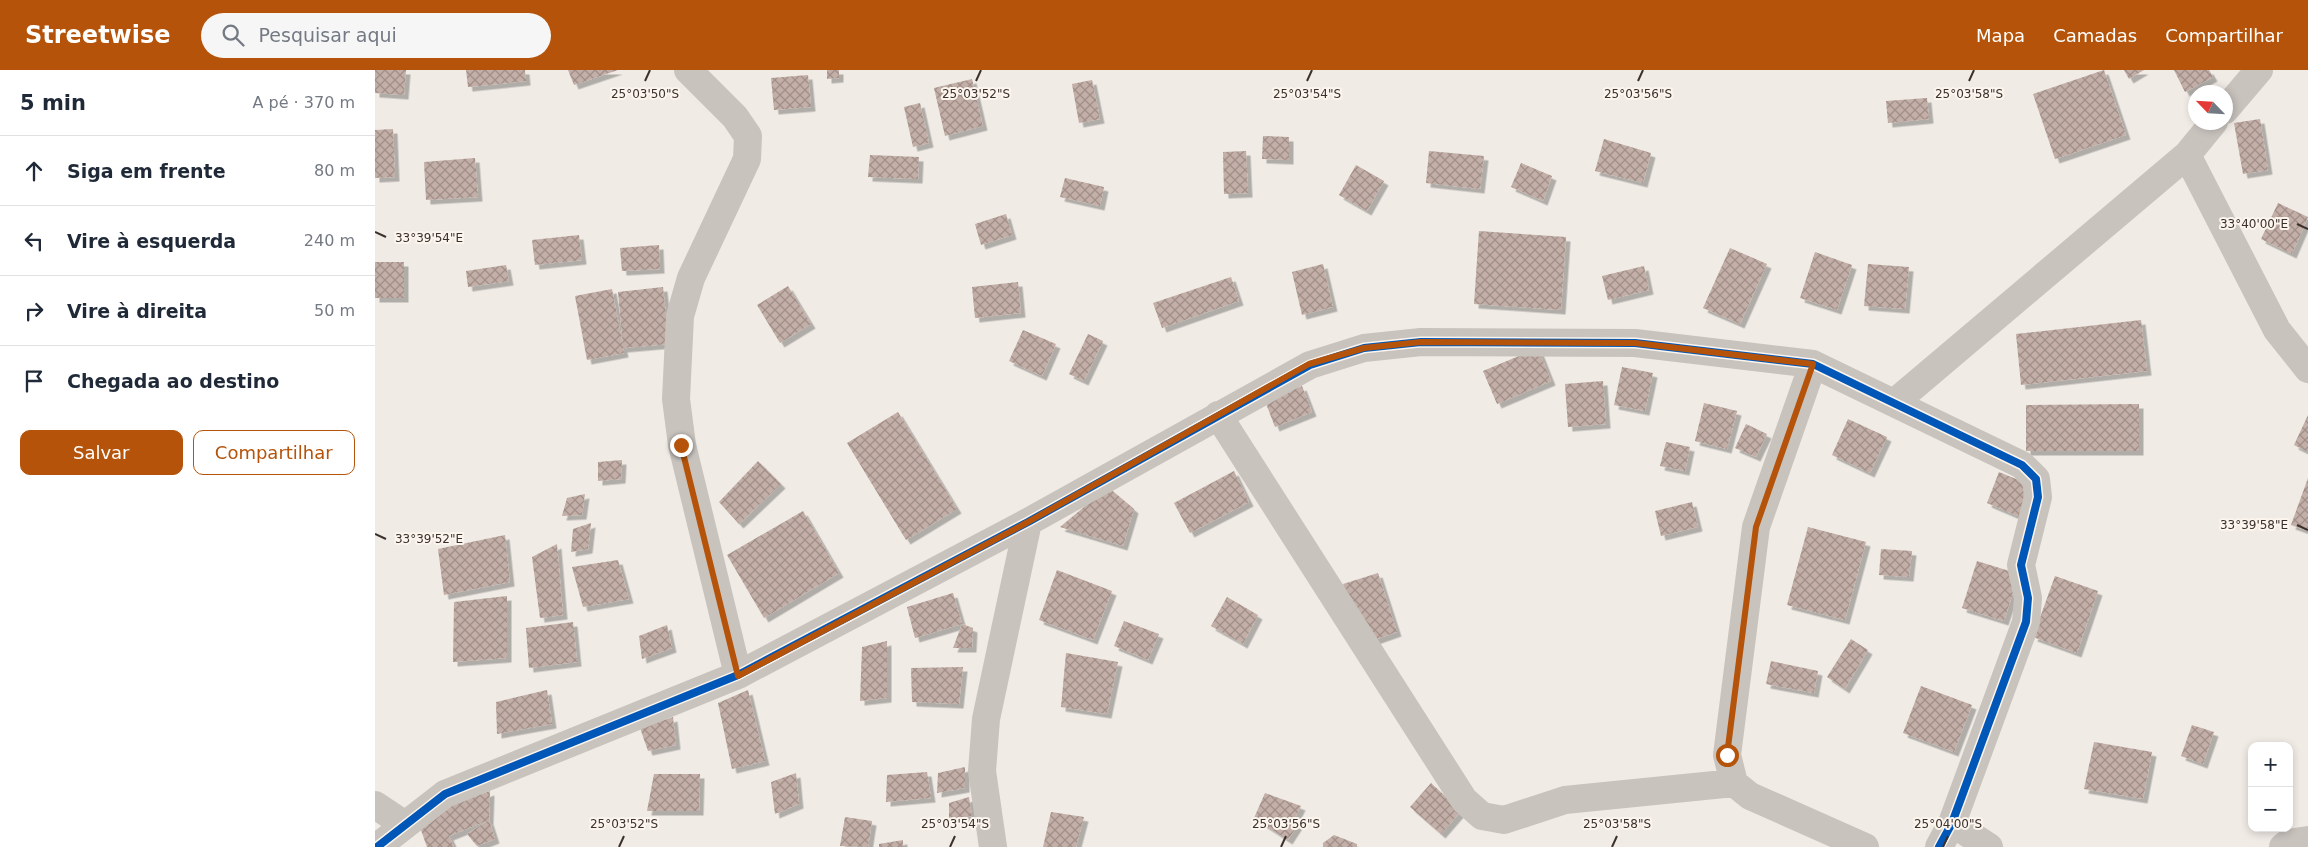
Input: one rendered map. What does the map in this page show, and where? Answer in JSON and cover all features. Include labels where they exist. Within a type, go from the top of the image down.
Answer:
[{"type":"street","points":[[688,70],[735,117],[748,136],[747,159],[691,278],[679,316],[676,399],[681,445],[738,676]]},
{"type":"street","points":[[2233,101],[2259,70]]},
{"type":"street","points":[[1894,403],[2187,155],[2207,130]]},
{"type":"street","points":[[2187,155],[2277,330],[2308,369]]},
{"type":"street","points":[[377,847],[445,794],[738,676],[1028,522],[1309,364],[1364,348],[1421,342],[1635,343],[1813,364],[2022,465],[2036,479],[2038,497],[2021,565],[2028,598],[2026,622],[1952,823],[1939,847]]},
{"type":"street","points":[[1813,364],[1756,527],[1727,755],[1735,782],[1750,796],[1865,847]]},
{"type":"street","points":[[1219,415],[1464,800],[1482,816],[1504,820],[1565,800],[1735,782]]},
{"type":"street","points":[[993,847],[982,771],[986,719],[1028,522]]},
{"type":"street","points":[[375,804],[405,824]]},
{"type":"street","points":[[1952,823],[1989,847]]},
{"type":"street","points":[[2283,847],[2288,844],[2308,840]]},
{"type":"building","points":[[375,70],[406,70],[404,95],[375,93]]},
{"type":"building","points":[[466,70],[525,70],[526,81],[468,87]]},
{"type":"building","points":[[568,70],[618,70],[574,85]]},
{"type":"building","points":[[827,70],[839,70],[839,78],[827,79]]},
{"type":"building","points":[[2104,70],[2126,135],[2055,159],[2033,94]]},
{"type":"building","points":[[2124,70],[2144,70],[2129,79]]},
{"type":"building","points":[[2174,70],[2209,70],[2213,77],[2198,85],[2188,85],[2188,90],[2185,92]]},
{"type":"building","points":[[808,75],[811,107],[774,110],[771,78]]},
{"type":"building","points":[[972,79],[983,126],[945,136],[934,88]]},
{"type":"building","points":[[1092,80],[1100,119],[1079,123],[1072,84]]},
{"type":"building","points":[[1927,98],[1929,119],[1888,123],[1886,101]]},
{"type":"building","points":[[920,103],[929,143],[913,147],[904,107]]},
{"type":"building","points":[[2260,119],[2268,170],[2243,174],[2234,123]]},
{"type":"building","points":[[393,129],[395,177],[375,178],[375,130]]},
{"type":"building","points":[[1263,136],[1289,137],[1289,160],[1262,159]]},
{"type":"building","points":[[1604,139],[1651,153],[1643,183],[1595,171]]},
{"type":"building","points":[[1246,151],[1248,193],[1224,194],[1223,152]]},
{"type":"building","points":[[1429,151],[1484,156],[1480,189],[1426,183]]},
{"type":"building","points":[[870,155],[919,157],[918,179],[868,177]]},
{"type":"building","points":[[475,158],[478,197],[426,200],[424,162]]},
{"type":"building","points":[[1521,163],[1552,176],[1543,201],[1511,187]]},
{"type":"building","points":[[1356,165],[1384,181],[1367,211],[1339,195]]},
{"type":"building","points":[[1065,178],[1104,187],[1100,206],[1060,197]]},
{"type":"building","points":[[2278,203],[2308,217],[2292,254],[2261,239]]},
{"type":"building","points":[[1006,214],[1012,235],[981,245],[975,224]]},
{"type":"building","points":[[1479,231],[1566,237],[1561,310],[1474,304]]},
{"type":"building","points":[[579,235],[582,260],[535,265],[532,240]]},
{"type":"building","points":[[659,245],[660,269],[622,271],[620,248]]},
{"type":"building","points":[[1730,248],[1767,264],[1740,324],[1703,308]]},
{"type":"building","points":[[1815,252],[1852,265],[1837,310],[1800,298]]},
{"type":"building","points":[[375,262],[404,262],[404,298],[375,298]]},
{"type":"building","points":[[1323,264],[1333,307],[1302,315],[1292,272]]},
{"type":"building","points":[[1868,264],[1909,267],[1905,309],[1864,306]]},
{"type":"building","points":[[506,265],[509,281],[468,287],[466,271]]},
{"type":"building","points":[[1644,266],[1649,290],[1608,300],[1602,276]]},
{"type":"building","points":[[1231,277],[1239,301],[1162,328],[1153,303]]},
{"type":"building","points":[[1018,282],[1021,313],[975,318],[972,287]]},
{"type":"building","points":[[788,286],[811,324],[780,343],[757,305]]},
{"type":"building","points":[[663,287],[669,344],[623,348],[624,353],[587,360],[575,296],[612,289],[623,346],[618,292]]},
{"type":"building","points":[[2141,320],[2147,371],[2021,385],[2016,334]]},
{"type":"building","points":[[1023,330],[1056,344],[1042,376],[1009,361]]},
{"type":"building","points":[[1088,334],[1103,341],[1084,381],[1069,374]]},
{"type":"building","points":[[1538,348],[1551,381],[1497,404],[1483,371]]},
{"type":"building","points":[[1622,367],[1653,373],[1645,411],[1614,405]]},
{"type":"building","points":[[1603,381],[1606,424],[1568,427],[1565,384]]},
{"type":"building","points":[[1302,386],[1312,412],[1275,427],[1265,401]]},
{"type":"building","points":[[1704,403],[1737,411],[1727,449],[1695,441]]},
{"type":"building","points":[[2139,404],[2139,451],[2026,451],[2026,405]]},
{"type":"building","points":[[898,412],[957,509],[906,540],[847,443]]},
{"type":"building","points":[[2308,415],[2308,452],[2294,445]]},
{"type":"building","points":[[1848,419],[1887,437],[1870,473],[1832,455]]},
{"type":"building","points":[[1746,424],[1767,434],[1756,457],[1735,448]]},
{"type":"building","points":[[1666,442],[1690,447],[1685,471],[1660,466]]},
{"type":"building","points":[[622,460],[621,479],[598,481],[598,462]]},
{"type":"building","points":[[758,461],[781,484],[739,524],[719,502]]},
{"type":"building","points":[[1234,471],[1249,502],[1190,533],[1174,503]]},
{"type":"building","points":[[1999,472],[2033,486],[2020,517],[1987,503]]},
{"type":"building","points":[[2308,478],[2308,531],[2291,525]]},
{"type":"building","points":[[1108,487],[1134,509],[1123,546],[1060,527]]},
{"type":"building","points":[[585,494],[582,515],[562,516],[567,498]]},
{"type":"building","points":[[1692,502],[1698,527],[1661,536],[1655,511]]},
{"type":"building","points":[[803,511],[839,573],[764,618],[727,555]]},
{"type":"building","points":[[591,523],[588,549],[571,552],[573,529]]},
{"type":"building","points":[[1808,527],[1866,542],[1845,620],[1787,605]]},
{"type":"building","points":[[505,535],[510,582],[444,595],[438,549]]},
{"type":"building","points":[[557,544],[563,615],[540,618],[532,557]]},
{"type":"building","points":[[1881,549],[1912,551],[1909,577],[1879,575]]},
{"type":"building","points":[[618,560],[629,599],[583,607],[572,567]]},
{"type":"building","points":[[1977,561],[2019,574],[2004,621],[1962,608]]},
{"type":"building","points":[[1057,570],[1112,591],[1093,640],[1039,620]]},
{"type":"building","points":[[1378,573],[1397,632],[1363,644],[1343,584]]},
{"type":"building","points":[[2055,576],[2098,591],[2077,653],[2033,637]]},
{"type":"building","points":[[953,593],[962,624],[915,638],[907,607]]},
{"type":"building","points":[[507,596],[507,658],[453,662],[454,602]]},
{"type":"building","points":[[1227,597],[1258,615],[1243,644],[1211,626]]},
{"type":"building","points":[[1124,621],[1159,634],[1148,660],[1114,646]]},
{"type":"building","points":[[573,622],[577,662],[529,668],[526,628]]},
{"type":"building","points":[[962,624],[973,628],[972,648],[953,648]]},
{"type":"building","points":[[667,625],[672,648],[642,659],[639,636]]},
{"type":"building","points":[[1851,639],[1868,650],[1845,689],[1827,677]]},
{"type":"building","points":[[887,641],[887,698],[860,701],[862,647]]},
{"type":"building","points":[[1066,653],[1118,662],[1107,714],[1061,707]]},
{"type":"building","points":[[1771,661],[1818,671],[1814,693],[1766,684]]},
{"type":"building","points":[[963,667],[959,704],[912,702],[911,668]]},
{"type":"building","points":[[1921,686],[1972,705],[1954,752],[1903,733]]},
{"type":"building","points":[[547,690],[552,724],[497,734],[496,702]]},
{"type":"building","points":[[748,690],[765,761],[732,769],[718,703]]},
{"type":"building","points":[[673,717],[676,745],[648,751],[640,728]]},
{"type":"building","points":[[2192,725],[2214,732],[2203,764],[2181,756]]},
{"type":"building","points":[[2094,742],[2152,752],[2143,799],[2084,789]]},
{"type":"building","points":[[965,767],[965,788],[937,793],[938,773]]},
{"type":"building","points":[[927,772],[931,798],[886,802],[887,775]]},
{"type":"building","points":[[796,773],[799,804],[775,814],[771,782]]},
{"type":"building","points":[[654,774],[700,774],[699,811],[647,811]]},
{"type":"building","points":[[1431,783],[1461,811],[1441,834],[1410,807]]},
{"type":"building","points":[[490,791],[489,820],[449,836],[454,847],[427,847],[416,816]]},
{"type":"building","points":[[1265,793],[1301,806],[1294,820],[1299,823],[1288,840],[1254,818]]},
{"type":"building","points":[[969,797],[972,816],[949,819],[949,803]]},
{"type":"building","points":[[1051,812],[1084,817],[1076,847],[1043,847]]},
{"type":"building","points":[[845,817],[872,821],[868,847],[840,846]]},
{"type":"building","points":[[489,820],[495,839],[477,846],[467,834]]},
{"type":"building","points":[[1334,835],[1357,844],[1357,847],[1323,847],[1323,843]]},
{"type":"building","points":[[903,840],[903,847],[879,847],[879,844]]},
{"type":"cycle path","points":[[377,847],[445,794],[738,675],[1028,522],[1310,365],[1364,348],[1421,342],[1635,343],[1813,364],[2022,465],[2036,479],[2038,497],[2021,565],[2028,598],[2026,622],[1952,823],[1939,847]]},
{"type":"route","points":[[681,445],[738,676],[1028,522],[1309,364],[1364,348],[1421,342],[1635,343],[1813,364],[1756,527],[1727,755]]}]
